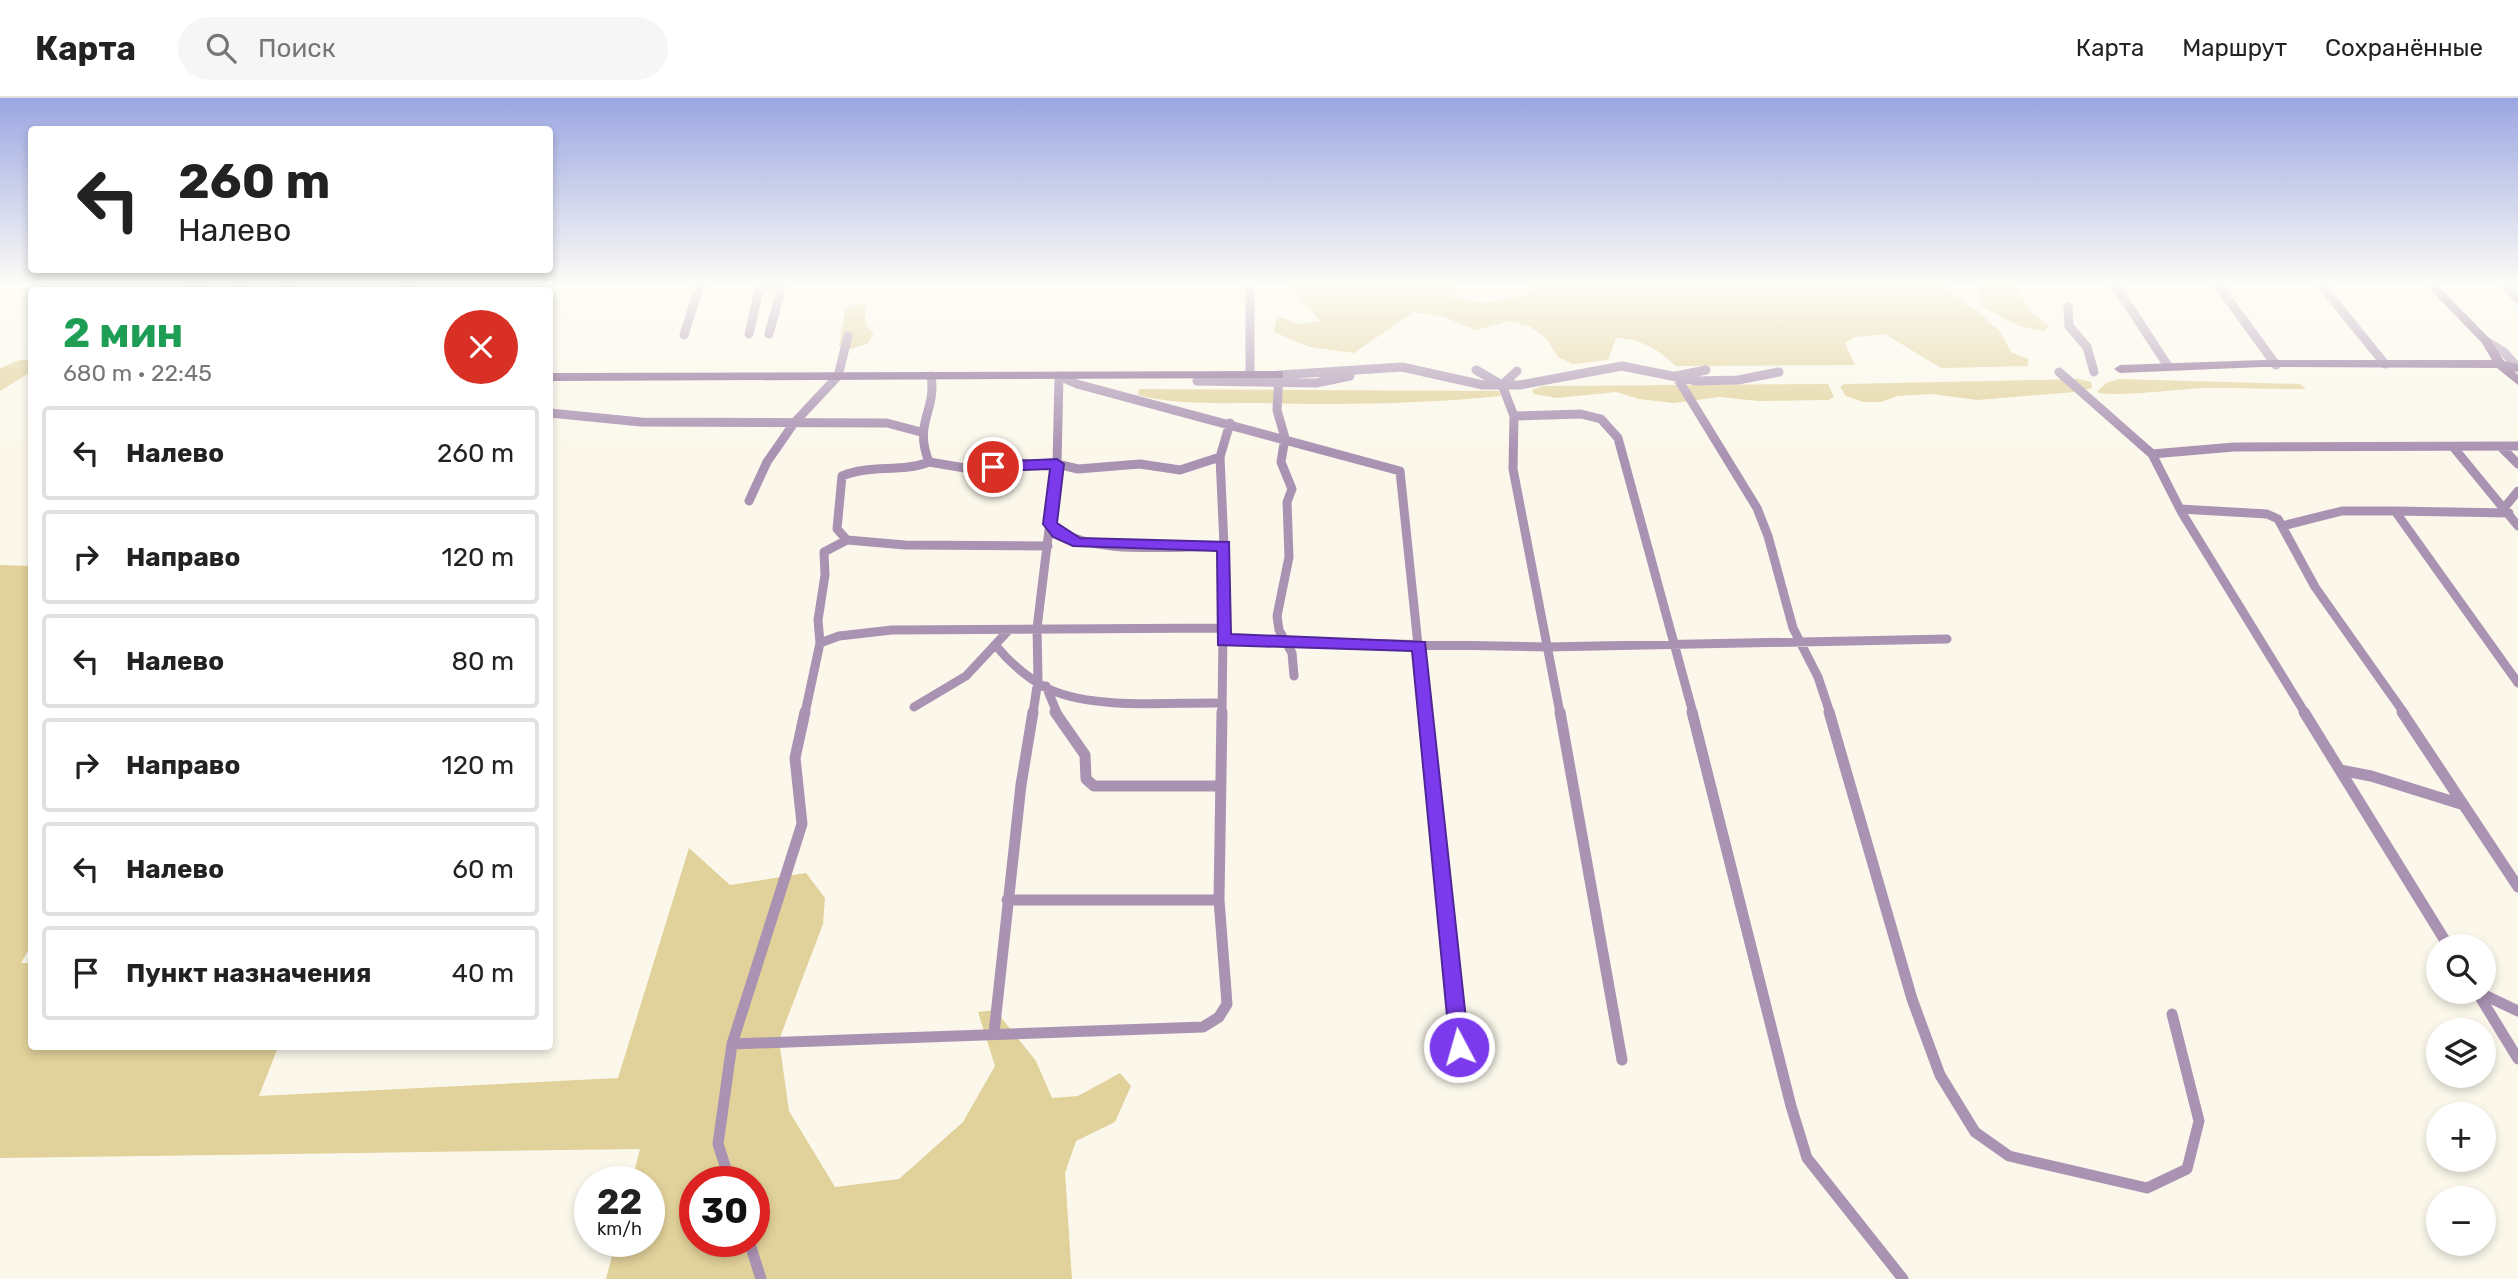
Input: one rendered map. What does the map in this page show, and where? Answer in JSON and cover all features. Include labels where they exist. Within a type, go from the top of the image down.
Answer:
[{"type":"street","points":[[749,501],[767,462],[793,423],[838,376],[847,340]]},
{"type":"street","points":[[1250,340],[1250,375]]},
{"type":"street","points":[[2081,340],[2087,347],[2094,372]]},
{"type":"street","points":[[2151,340],[2168,366]]},
{"type":"street","points":[[2258,340],[2276,365]]},
{"type":"street","points":[[2366,340],[2385,364]]},
{"type":"street","points":[[2486,341],[2500,364],[2518,381]]},
{"type":"street","points":[[2486,341],[2504,352],[2518,368]]},
{"type":"street","points":[[2120,369],[2385,364],[2500,364],[2518,368]]},
{"type":"street","points":[[553,377],[1250,375],[1316,383],[1402,367],[1483,385],[1502,385],[1552,382],[1622,366],[1697,381],[1738,380],[1779,372]]},
{"type":"street","points":[[1476,370],[1502,385],[1514,416],[1513,469],[1622,1060]]},
{"type":"street","points":[[1676,376],[1706,370]]},
{"type":"street","points":[[1502,385],[1517,371]]},
{"type":"street","points":[[2059,372],[2152,454],[2180,509],[2441,934]]},
{"type":"street","points":[[929,462],[921,432],[933,401],[931,376]]},
{"type":"street","points":[[1059,376],[1077,384],[1401,471],[1462,1074]]},
{"type":"street","points":[[1059,376],[1057,464],[1037,628],[1042,683],[1052,708],[1066,724],[1085,755],[1086,779],[1094,786],[1221,786]]},
{"type":"street","points":[[1676,376],[1756,508],[1799,642],[1823,691],[1912,999],[1941,1075],[1975,1132],[2009,1156],[2147,1188],[2187,1169],[2199,1121],[2172,1014]]},
{"type":"street","points":[[1197,381],[1279,379]]},
{"type":"street","points":[[1279,379],[1277,410],[1285,438],[1281,462],[1292,489],[1287,502],[1289,557],[1277,616],[1284,642],[1292,653],[1294,676]]},
{"type":"street","points":[[553,413],[641,422],[887,423],[921,432]]},
{"type":"street","points":[[1514,416],[1581,414],[1601,419],[1618,438],[1676,646],[1791,1106],[1807,1158],[1903,1279]]},
{"type":"street","points":[[732,1044],[1203,1027],[1219,1017],[1227,1004],[1219,900],[1224,546],[1220,457],[1230,423]]},
{"type":"street","points":[[2152,454],[2234,447],[2518,446]]},
{"type":"street","points":[[2501,447],[2518,464]]},
{"type":"street","points":[[2454,448],[2518,526]]},
{"type":"street","points":[[847,541],[837,528],[842,475],[853,470],[916,468],[929,462],[977,470],[1010,463],[1057,464],[1078,469],[1140,464],[1180,470],[1220,457]]},
{"type":"street","points":[[2507,511],[2518,491]]},
{"type":"street","points":[[2180,509],[2267,514],[2278,519],[2315,587],[2518,887]]},
{"type":"street","points":[[2283,526],[2342,511],[2507,511]]},
{"type":"street","points":[[2395,511],[2518,683]]},
{"type":"street","points":[[1050,524],[1058,533],[1078,543],[1224,546]]},
{"type":"street","points":[[725,1166],[718,1144],[732,1044],[802,824],[795,758],[820,643],[816,631],[827,575],[824,552],[847,541],[905,545],[1048,546]]},
{"type":"street","points":[[820,643],[850,633],[1007,632],[1037,628],[1223,628]]},
{"type":"street","points":[[914,707],[948,691],[972,674],[1007,632]]},
{"type":"street","points":[[1223,641],[1547,647],[1947,639]]},
{"type":"street","points":[[997,647],[1007,661],[1054,691],[1108,699],[1222,703]]},
{"type":"street","points":[[994,1033],[1021,785],[1042,683]]},
{"type":"street","points":[[2340,770],[2371,776],[2464,805]]},
{"type":"street","points":[[1007,900],[1219,900]]},
{"type":"street","points":[[2496,1001],[2518,1011]]},
{"type":"street","points":[[2485,1004],[2514,1048],[2518,1059]]},
{"type":"street","points":[[754,1257],[761,1279]]},
{"type":"shaded area","points":[[840,340],[869,340],[867,344],[850,349],[839,346]]},
{"type":"shaded area","points":[[1293,340],[1373,340],[1354,353],[1310,347]]},
{"type":"shaded area","points":[[1547,340],[1615,340],[1608,360],[1573,364],[1558,357]]},
{"type":"shaded area","points":[[1633,340],[1850,340],[1845,343],[1855,365],[1676,366],[1648,346]]},
{"type":"shaded area","points":[[1895,340],[2005,340],[2011,352],[2028,359],[2028,366],[1941,368]]},
{"type":"shaded area","points":[[20,360],[28,360],[28,374],[0,391],[0,368]]},
{"type":"shaded area","points":[[2078,379],[2091,382],[2092,388],[2075,392],[1977,400],[1932,394],[1863,402],[1846,396],[1840,387],[1844,384]]},
{"type":"shaded area","points":[[2120,379],[2300,384],[2306,389],[2203,388],[2131,394],[2097,392],[2106,383]]},
{"type":"shaded area","points":[[1828,384],[1834,397],[1828,400],[1759,401],[1719,397],[1674,403],[1639,399],[1616,392],[1557,398],[1534,394],[1532,390],[1543,386]]},
{"type":"shaded area","points":[[1139,389],[1498,391],[1501,396],[1380,403],[1214,403],[1153,398],[1138,395]]},
{"type":"shaded area","points":[[0,565],[28,566],[28,951],[21,963],[28,963],[28,1050],[277,1050],[259,1096],[618,1078],[689,848],[730,885],[806,873],[825,898],[823,924],[779,1040],[789,1111],[835,1187],[899,1179],[963,1122],[995,1066],[978,1012],[995,1010],[1036,1061],[1052,1098],[1078,1096],[1120,1073],[1131,1086],[1115,1122],[1076,1141],[1065,1173],[1072,1279],[606,1279],[612,1257],[665,1257],[665,1166],[636,1166],[640,1149],[0,1158]]},
{"type":"route","points":[[993,467],[1010,463],[1057,464],[1050,524],[1058,533],[1078,543],[1224,546],[1223,641],[1257,639],[1419,646],[1459,1047]]}]
